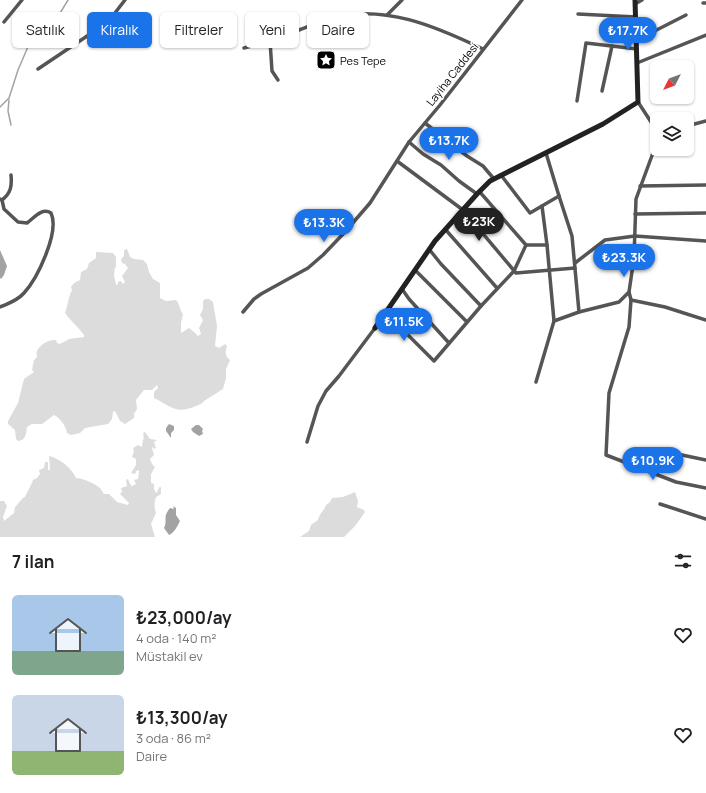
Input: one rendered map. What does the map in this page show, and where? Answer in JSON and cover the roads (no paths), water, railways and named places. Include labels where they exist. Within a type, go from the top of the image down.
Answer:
[{"type":"street","points":[[4,22],[22,0]]},
{"type":"street","points":[[38,70],[108,22],[125,0]]},
{"type":"street","points":[[388,14],[402,0]]},
{"type":"street","name":"Layiha Caddesi","points":[[243,312],[254,299],[261,294],[308,268],[323,255],[370,203],[409,142],[522,0]]},
{"type":"street","points":[[642,0],[635,2],[638,102],[650,118]]},
{"type":"street","points":[[299,30],[330,18],[353,13],[388,14],[423,23],[454,35],[483,49]]},
{"type":"street","points":[[578,14],[636,17]]},
{"type":"street","points":[[637,40],[686,15]]},
{"type":"street","points":[[637,63],[706,35]]},
{"type":"street","points":[[577,101],[586,43],[637,49]]},
{"type":"street","points":[[602,92],[612,46]]},
{"type":"street","points":[[270,48],[272,71],[278,80]]},
{"type":"street","points":[[307,442],[318,406],[326,391],[386,313],[430,248],[478,192],[501,175],[603,124],[638,102]]},
{"type":"street","points":[[694,124],[706,121]]},
{"type":"street","points":[[425,123],[467,156],[483,166],[494,179]]},
{"type":"street","points":[[409,142],[423,154],[441,164],[459,182],[478,192],[526,245],[547,245]]},
{"type":"street","points":[[546,152],[558,196],[572,236],[579,312]]},
{"type":"street","points":[[652,156],[636,199],[634,258],[629,292],[631,300],[629,327],[609,393],[606,455],[676,482],[706,488]]},
{"type":"street","points":[[397,161],[462,210],[516,273],[575,268]]},
{"type":"street","points":[[0,307],[17,300],[30,286],[42,262],[52,236],[53,227],[52,216],[48,212],[42,212],[27,223],[18,222],[4,209],[1,200],[11,191],[11,175]]},
{"type":"street","points":[[501,175],[530,213],[558,196]]},
{"type":"street","points":[[640,186],[706,185]]},
{"type":"street","points":[[536,382],[554,321],[542,206]]},
{"type":"street","points":[[635,214],[706,213]]},
{"type":"street","points":[[446,229],[497,288]]},
{"type":"street","points":[[575,263],[605,240],[635,236],[706,241]]},
{"type":"street","points":[[386,313],[434,361],[497,288],[514,271],[526,245]]},
{"type":"street","points":[[430,248],[441,264],[481,306]]},
{"type":"street","points":[[415,270],[467,322]]},
{"type":"street","points":[[402,289],[409,299],[449,343]]},
{"type":"street","points":[[554,321],[579,312],[618,302],[629,292]]},
{"type":"street","points":[[631,300],[665,307],[706,320]]},
{"type":"street","points":[[682,455],[706,460]]},
{"type":"street","points":[[660,504],[706,519]]},
{"type":"waterway","points":[[0,107],[9,98],[18,70],[30,42],[38,33],[57,18],[68,0]]},
{"type":"waterway","points":[[9,100],[8,111],[11,125]]},
{"type":"place","name":"Pes Tepe","points":[[326,60]]}]
